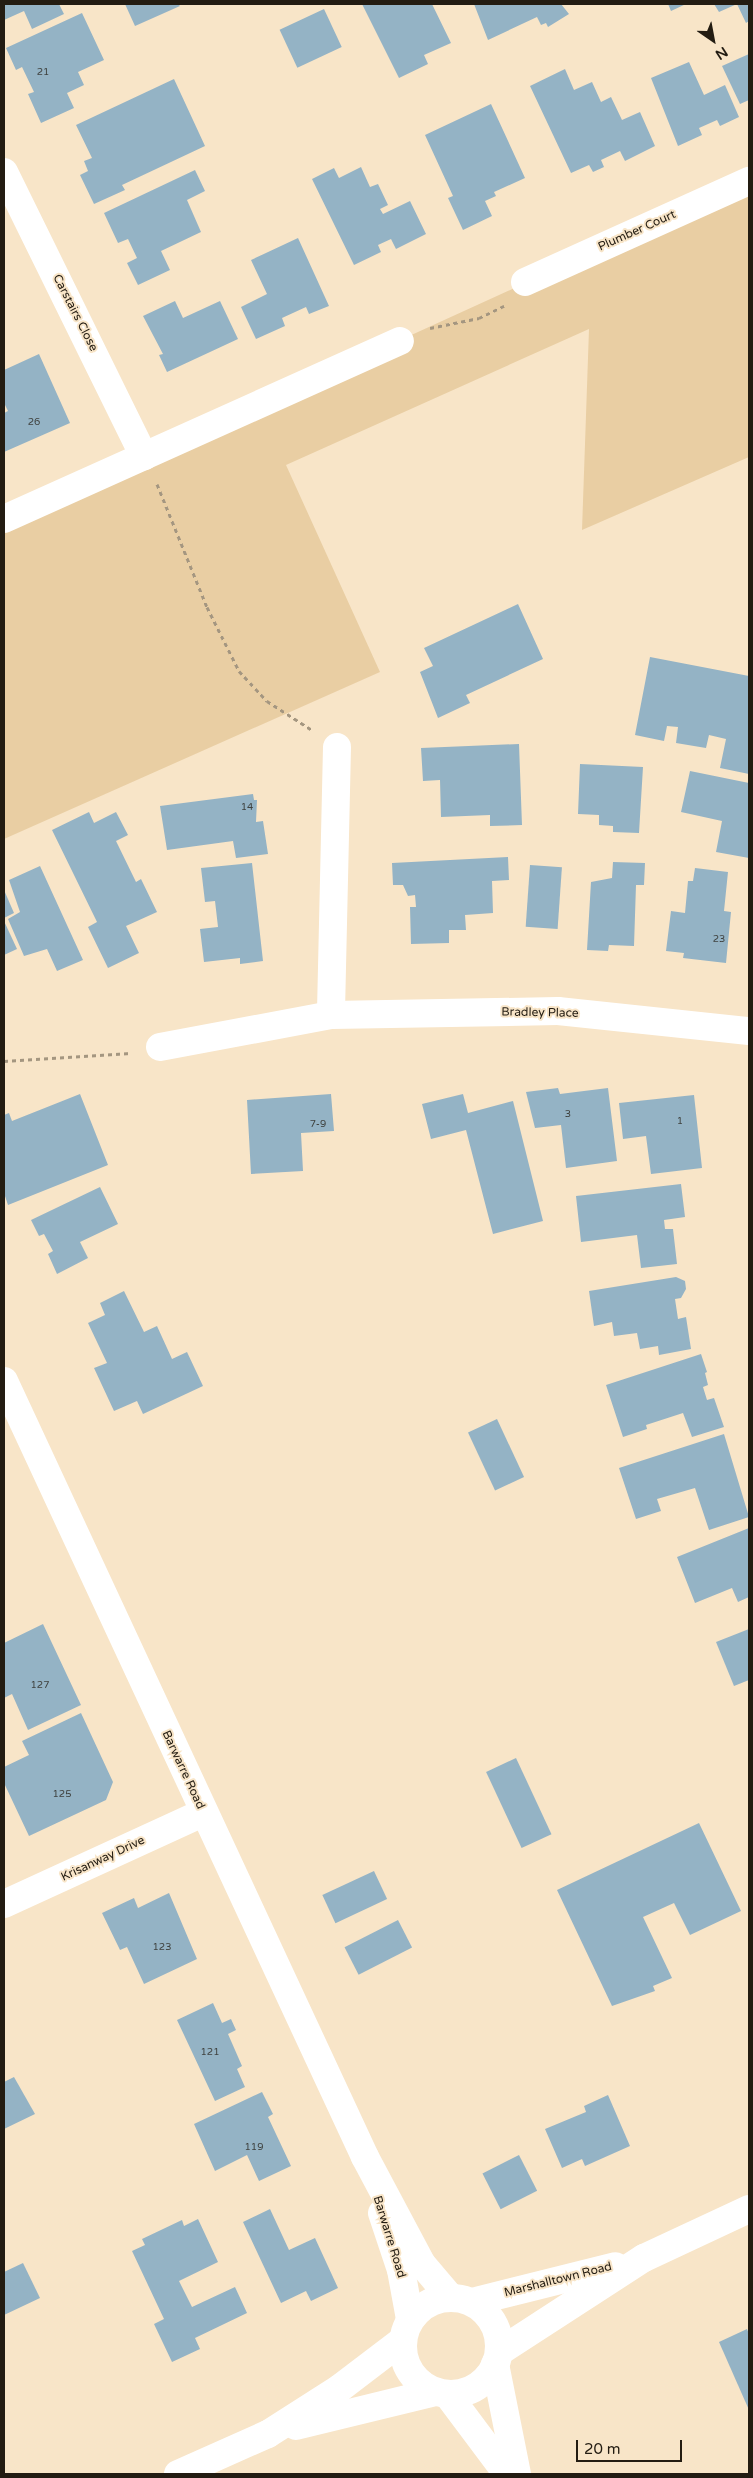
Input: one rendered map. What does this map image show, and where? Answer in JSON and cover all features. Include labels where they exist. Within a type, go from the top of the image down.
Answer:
[{"type":"street","name":"Carstairs Close","points":[[4,172],[144,456]]},
{"type":"street","name":"Plumber Court","points":[[525,282],[749,181]]},
{"type":"street","points":[[4,519],[400,341]]},
{"type":"street","points":[[331,1015],[338,747]]},
{"type":"street","name":"Bradley Place","points":[[160,1047],[331,1015],[558,1011],[749,1031]]},
{"type":"street","name":"Barwarre Road","points":[[4,1381],[203,1814],[364,2157],[422,2264],[461,2300]]},
{"type":"street","name":"Krisanway Drive","points":[[4,1904],[203,1814]]},
{"type":"street","name":"Barwarre Road","points":[[364,2157],[401,2270],[406,2329]]},
{"type":"street","name":"Marshalltown Road","points":[[178,2474],[268,2434],[350,2411],[442,2393],[460,2394],[484,2382],[497,2358],[644,2258],[749,2209]]},
{"type":"street","name":"Marshalltown Road","points":[[268,2434],[340,2388],[406,2329],[427,2304],[461,2300],[644,2258]]},
{"type":"street","points":[[461,2300],[493,2321],[499,2334],[497,2358],[517,2474]]},
{"type":"street","points":[[406,2329],[404,2359],[410,2373],[422,2386],[442,2393],[507,2474]]},
{"type":"path","points":[[400,341],[424,330],[479,318],[530,294],[525,282]]},
{"type":"path","points":[[144,456],[207,607],[239,671],[267,700],[338,747]]},
{"type":"path","points":[[4,1061],[144,1052],[160,1047]]},
{"type":"shaded area","points":[[749,181],[749,457],[582,530],[589,329],[286,465],[380,672],[4,839],[4,514],[258,405]]},
{"type":"building","points":[[4,4],[59,4],[64,14],[32,29],[24,11],[4,20]]},
{"type":"building","points":[[125,4],[178,4],[180,6],[135,26]]},
{"type":"building","points":[[362,4],[432,4],[451,43],[424,55],[428,64],[399,78]]},
{"type":"building","points":[[474,4],[561,4],[569,14],[548,27],[546,23],[541,25],[537,17],[488,40]]},
{"type":"building","points":[[668,4],[686,4],[671,11]]},
{"type":"building","points":[[714,4],[737,4],[719,12]]},
{"type":"building","points":[[737,4],[749,4],[749,21],[746,23]]},
{"type":"building","points":[[324,9],[342,47],[297,68],[280,30]]},
{"type":"building","points":[[82,13],[104,60],[78,72],[84,85],[67,93],[74,108],[41,123],[28,94],[34,92],[22,67],[16,70],[6,48]]},
{"type":"building","points":[[749,54],[749,100],[740,104],[722,66]]},
{"type":"building","points":[[689,62],[704,95],[725,85],[739,117],[720,126],[717,120],[699,128],[702,135],[678,146],[651,78]]},
{"type":"building","points":[[565,69],[574,90],[592,82],[601,102],[611,97],[622,120],[640,112],[655,146],[625,161],[620,151],[601,160],[604,167],[593,172],[589,165],[571,173],[530,86]]},
{"type":"building","points":[[174,79],[205,146],[122,185],[125,190],[94,204],[80,175],[88,171],[84,161],[92,158],[76,125]]},
{"type":"building","points":[[491,104],[525,178],[494,192],[496,196],[485,201],[492,216],[463,230],[448,198],[453,196],[425,135]]},
{"type":"building","points":[[361,167],[370,187],[378,184],[388,205],[380,209],[383,214],[410,201],[426,234],[396,249],[391,239],[378,245],[381,252],[354,265],[312,179],[334,168],[339,178]]},
{"type":"building","points":[[195,170],[205,191],[187,200],[201,232],[161,251],[170,270],[138,285],[127,263],[137,258],[128,239],[118,243],[104,213]]},
{"type":"building","points":[[298,238],[329,306],[309,314],[306,307],[282,318],[285,326],[256,339],[241,307],[267,294],[251,260]]},
{"type":"building","points":[[175,301],[183,318],[220,301],[238,339],[167,372],[159,355],[163,354],[143,316]]},
{"type":"building","points":[[39,354],[70,423],[4,452],[4,413],[8,411],[4,403],[4,370]]},
{"type":"building","points":[[518,604],[543,659],[466,695],[470,703],[438,718],[420,672],[433,666],[424,648]]},
{"type":"building","points":[[650,657],[749,676],[749,774],[720,768],[726,739],[709,735],[706,748],[676,743],[678,727],[667,726],[664,741],[635,735]]},
{"type":"building","points":[[519,744],[522,825],[490,826],[490,815],[441,817],[440,780],[423,781],[421,748]]},
{"type":"building","points":[[580,764],[643,767],[639,833],[613,832],[613,826],[599,825],[599,815],[578,814]]},
{"type":"building","points":[[690,771],[749,783],[749,858],[716,852],[722,821],[681,812]]},
{"type":"building","points":[[253,794],[254,800],[257,800],[256,822],[263,821],[268,854],[236,858],[233,841],[167,850],[160,806]]},
{"type":"building","points":[[89,812],[94,823],[116,812],[128,835],[116,841],[136,882],[141,879],[157,912],[126,926],[139,953],[108,968],[88,927],[97,922],[52,830]]},
{"type":"building","points":[[508,857],[509,880],[492,881],[493,913],[465,915],[466,930],[449,930],[449,943],[411,944],[410,907],[416,907],[415,895],[408,896],[403,885],[393,885],[392,863]]},
{"type":"building","points":[[613,862],[645,863],[644,885],[636,885],[634,946],[609,945],[608,951],[587,950],[591,882],[612,878]]},
{"type":"building","points":[[252,863],[263,961],[240,964],[240,958],[204,962],[200,929],[218,927],[215,901],[205,902],[201,868]]},
{"type":"building","points":[[530,865],[562,867],[558,929],[526,927]]},
{"type":"building","points":[[40,866],[83,960],[57,971],[47,949],[24,956],[8,919],[20,912],[9,880]]},
{"type":"building","points":[[695,868],[728,872],[724,911],[731,912],[726,963],[683,958],[684,953],[666,951],[671,911],[685,913],[688,881],[693,881]]},
{"type":"building","points":[[4,890],[14,913],[4,918]]},
{"type":"building","points":[[4,921],[17,949],[4,955]]},
{"type":"building","points":[[558,1088],[560,1094],[608,1088],[617,1161],[566,1168],[561,1125],[535,1128],[526,1092]]},
{"type":"building","points":[[80,1094],[108,1165],[8,1205],[4,1193],[4,1115],[9,1113],[12,1121]]},
{"type":"building","points":[[331,1094],[334,1131],[301,1133],[303,1171],[251,1174],[247,1100]]},
{"type":"building","points":[[463,1094],[468,1113],[513,1101],[543,1221],[493,1234],[466,1130],[431,1139],[422,1104]]},
{"type":"building","points":[[694,1095],[702,1168],[651,1174],[646,1136],[623,1139],[619,1103]]},
{"type":"building","points":[[681,1184],[685,1217],[664,1220],[665,1229],[673,1229],[677,1264],[641,1268],[637,1235],[581,1242],[576,1196]]},
{"type":"building","points":[[100,1187],[118,1224],[80,1242],[88,1258],[57,1274],[48,1254],[53,1251],[44,1234],[39,1236],[31,1220]]},
{"type":"building","points":[[676,1277],[685,1281],[686,1289],[681,1298],[675,1299],[678,1319],[686,1317],[691,1349],[659,1355],[658,1346],[640,1349],[637,1333],[614,1336],[612,1322],[594,1326],[589,1291]]},
{"type":"building","points":[[124,1291],[144,1332],[157,1326],[172,1359],[187,1352],[203,1386],[143,1414],[137,1401],[114,1411],[94,1368],[107,1363],[88,1323],[105,1315],[100,1303]]},
{"type":"building","points":[[701,1354],[707,1372],[705,1373],[708,1385],[703,1387],[707,1400],[714,1398],[724,1427],[692,1437],[683,1413],[646,1425],[647,1429],[623,1437],[606,1385]]},
{"type":"building","points":[[497,1419],[524,1477],[495,1491],[468,1433]]},
{"type":"building","points":[[724,1434],[749,1517],[709,1530],[695,1488],[657,1499],[661,1511],[636,1519],[619,1468]]},
{"type":"building","points":[[749,1528],[749,1597],[738,1602],[732,1588],[695,1603],[677,1557]]},
{"type":"building","points":[[43,1624],[81,1705],[28,1730],[12,1694],[4,1698],[4,1643]]},
{"type":"building","points":[[749,1629],[749,1680],[734,1686],[716,1642]]},
{"type":"building","points":[[81,1713],[113,1782],[106,1800],[29,1836],[4,1783],[4,1767],[29,1755],[22,1741]]},
{"type":"building","points":[[516,1758],[551,1834],[522,1848],[486,1772]]},
{"type":"building","points":[[699,1823],[741,1911],[690,1935],[674,1903],[643,1917],[672,1978],[653,1986],[655,1991],[612,2006],[557,1890]]},
{"type":"building","points":[[374,1871],[387,1899],[335,1923],[322,1895]]},
{"type":"building","points":[[169,1893],[197,1959],[144,1984],[127,1947],[120,1950],[102,1913],[134,1898],[138,1908]]},
{"type":"building","points":[[398,1920],[412,1948],[359,1975],[345,1947]]},
{"type":"building","points":[[213,2003],[222,2023],[231,2019],[236,2030],[228,2034],[242,2066],[237,2069],[245,2087],[215,2101],[177,2020]]},
{"type":"building","points":[[14,2077],[35,2114],[4,2129],[4,2082]]},
{"type":"building","points":[[262,2092],[273,2114],[268,2117],[291,2166],[259,2181],[247,2155],[215,2171],[194,2124]]},
{"type":"building","points":[[608,2095],[630,2146],[585,2166],[582,2159],[562,2168],[545,2129],[586,2112],[584,2106]]},
{"type":"building","points":[[519,2155],[537,2191],[501,2209],[482,2174]]},
{"type":"building","points":[[270,2209],[289,2250],[315,2238],[338,2288],[311,2301],[306,2291],[281,2303],[243,2222]]},
{"type":"building","points":[[198,2219],[218,2262],[179,2281],[192,2307],[235,2287],[247,2313],[195,2338],[200,2349],[172,2362],[154,2324],[164,2319],[132,2251],[145,2245],[142,2239],[182,2220],[184,2226]]},
{"type":"building","points":[[23,2263],[40,2298],[4,2315],[4,2272]]},
{"type":"building","points":[[747,2329],[749,2334],[749,2410],[719,2342]]}]
